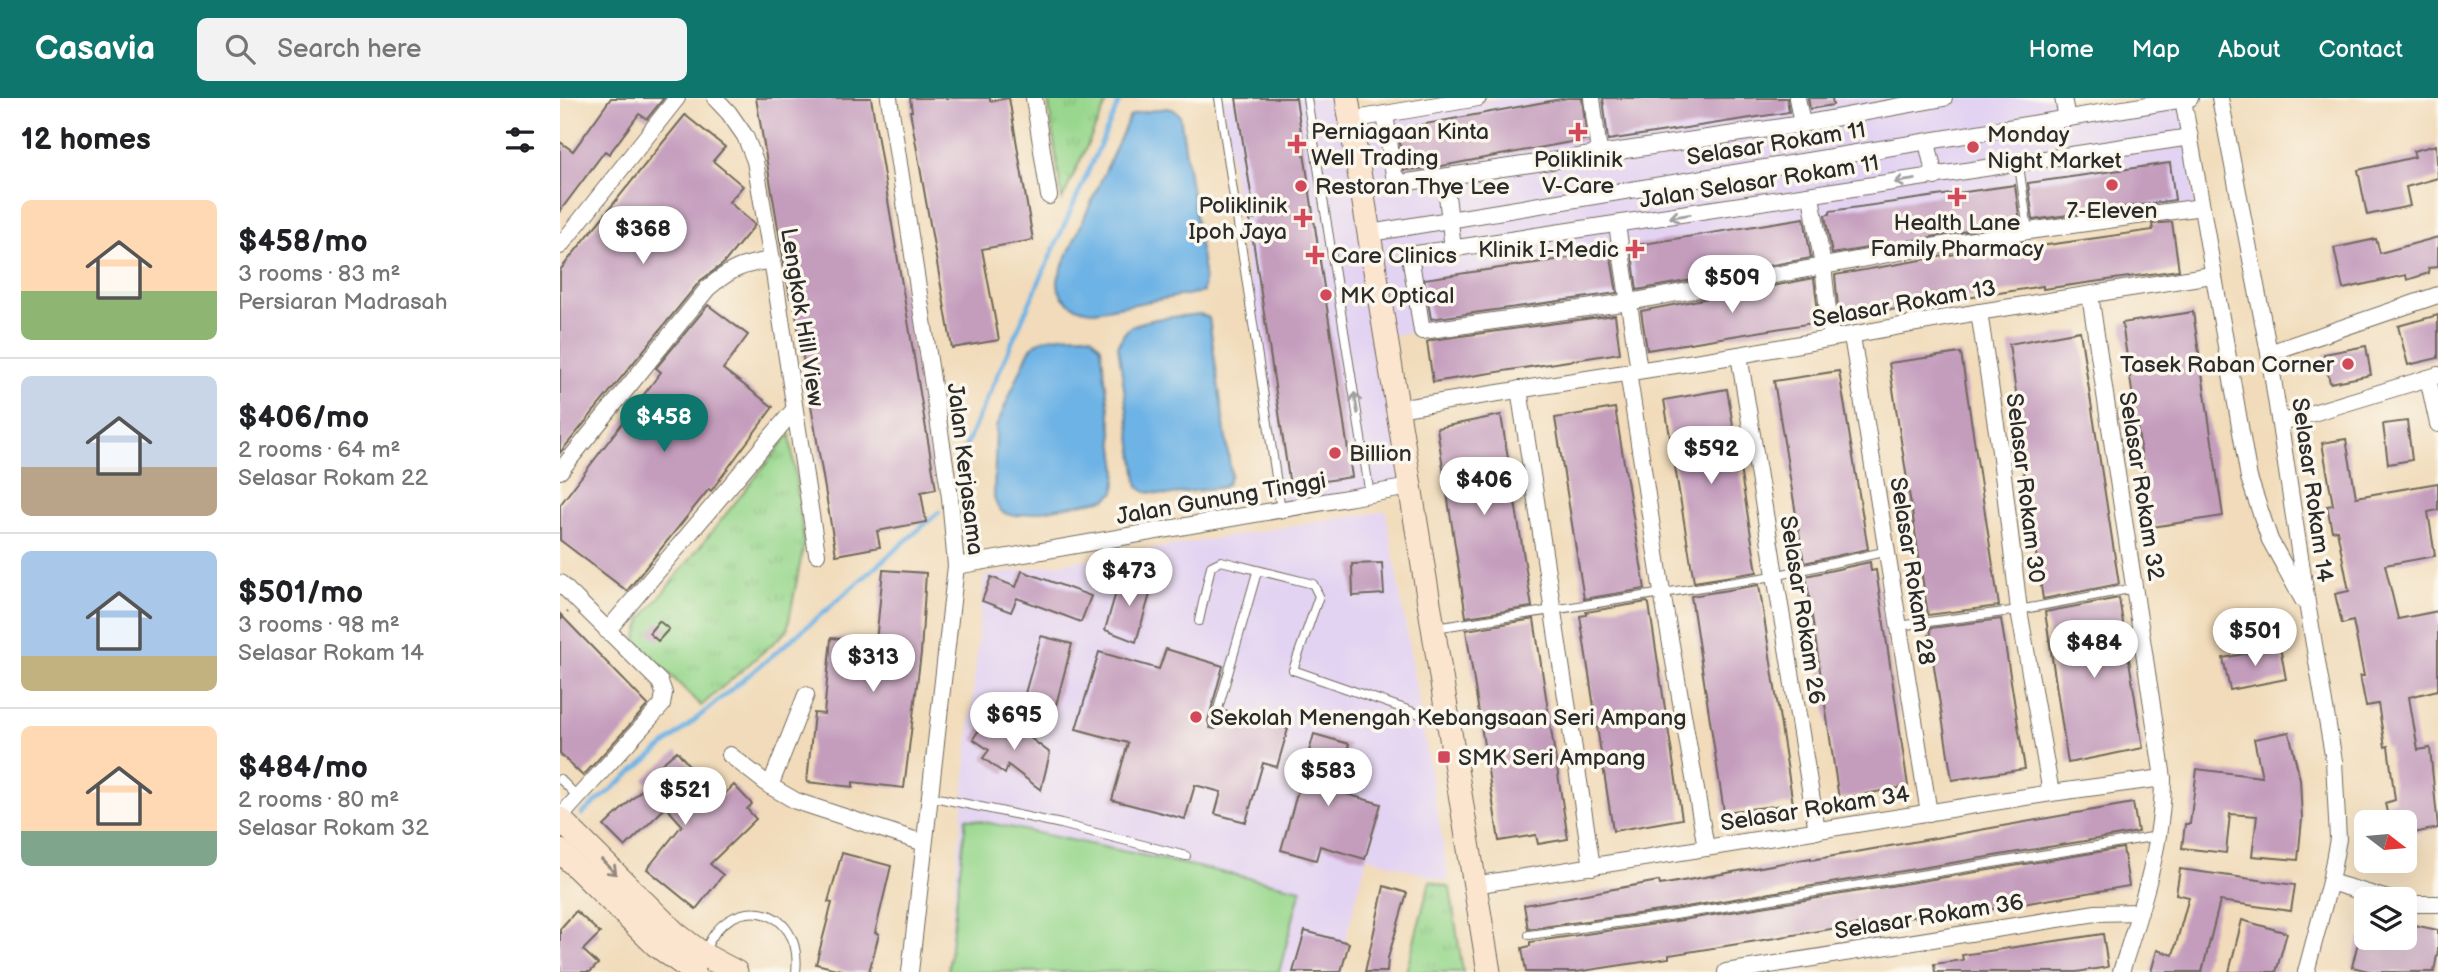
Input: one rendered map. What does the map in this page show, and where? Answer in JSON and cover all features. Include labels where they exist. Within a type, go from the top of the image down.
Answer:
[{"type":"street","points":[[560,246],[677,98]]},
{"type":"street","name":"Lengkok Hill View","points":[[715,98],[746,136],[755,161],[817,554]]},
{"type":"street","name":"Jalan Kerjasama","points":[[889,98],[950,497],[956,566],[910,972]]},
{"type":"street","points":[[1034,98],[1049,196]]},
{"type":"street","points":[[1478,98],[1385,114],[1349,109],[1489,972]]},
{"type":"street","points":[[1592,98],[1599,153]]},
{"type":"street","points":[[1797,98],[1802,124]]},
{"type":"street","name":"Selasar Rokam 11","points":[[1385,114],[1394,174],[1401,183],[1802,124],[1944,98]]},
{"type":"street","points":[[2063,98],[2067,118]]},
{"type":"street","name":"Selasar Rokam 11","points":[[1370,233],[2189,98]]},
{"type":"street","name":"Selasar Rokam 14","points":[[2220,98],[2269,353],[2333,761],[2338,839],[2306,972]]},
{"type":"street","points":[[2183,99],[2249,478],[2270,540],[2308,609]]},
{"type":"street","name":"Jalan Selasar Rokam 11","points":[[1629,302],[1422,331],[1410,255],[2019,165],[2190,137]]},
{"type":"street","points":[[1927,142],[1935,177]]},
{"type":"street","points":[[1445,177],[1453,249]]},
{"type":"street","points":[[1811,196],[1831,338]]},
{"type":"street","points":[[1629,302],[2028,231],[2202,207]]},
{"type":"street","points":[[1617,225],[1629,302],[1633,371],[1662,592],[1706,848]]},
{"type":"street","points":[[560,471],[708,288],[730,270],[772,260]]},
{"type":"street","name":"Selasar Rokam 13","points":[[1397,409],[1739,355],[2212,275]]},
{"type":"street","name":"Selasar Rokam 32","points":[[2090,295],[2163,778],[2163,807],[2158,836],[2140,912],[2121,972]]},
{"type":"street","points":[[2269,353],[2438,295]]},
{"type":"street","name":"Selasar Rokam 30","points":[[1979,313],[2001,458],[2019,610],[2051,793]]},
{"type":"street","name":"Selasar Rokam 28","points":[[1852,336],[1930,813]]},
{"type":"street","name":"Selasar Rokam 26","points":[[1739,355],[1817,831]]},
{"type":"street","points":[[2280,423],[2433,377],[2438,425]]},
{"type":"street","points":[[1519,389],[1592,867]]},
{"type":"street","points":[[607,631],[793,411]]},
{"type":"street","name":"Jalan Gunung Tinggi","points":[[956,566],[1410,487]]},
{"type":"street","points":[[560,583],[660,682],[664,693],[662,705],[560,818],[675,933],[699,964]]},
{"type":"street","points":[[770,786],[806,695]]},
{"type":"street","points":[[730,755],[770,786],[796,801],[924,843]]},
{"type":"street","name":"Selasar Rokam 34","points":[[1474,885],[2051,793],[2163,778]]},
{"type":"street","points":[[560,851],[656,945],[699,964],[736,972]]},
{"type":"street","points":[[2330,881],[2354,889]]},
{"type":"street","points":[[2417,904],[2438,904]]},
{"type":"street","name":"Selasar Rokam 36","points":[[1726,972],[2096,913],[2140,912]]},
{"type":"lane","points":[[1219,98],[1281,511]]},
{"type":"lane","points":[[1307,98],[1370,495]]},
{"type":"lane","points":[[2019,165],[2028,231]]},
{"type":"lane","points":[[1432,629],[1774,576],[1888,551]]},
{"type":"lane","points":[[1199,621],[1211,566],[1215,562],[1221,561],[1313,584],[1320,596],[1293,670],[1448,723]]},
{"type":"lane","points":[[1214,723],[1257,572]]},
{"type":"lane","points":[[1898,626],[2019,610],[2135,588]]},
{"type":"lane","points":[[560,779],[579,798]]},
{"type":"lane","points":[[929,796],[1061,824],[1186,856]]},
{"type":"lane","points":[[1529,935],[1675,915],[2158,836]]},
{"type":"lane","points":[[699,964],[709,941],[733,918],[745,912],[758,913],[786,925],[798,958],[796,972]]},
{"type":"shaded area","points":[[1222,98],[1347,98],[1352,123],[1501,98],[2063,98],[2066,118],[2185,99],[2195,207],[1387,336],[1410,486],[1281,512]]},
{"type":"shaded area","name":"Sekolah Menengah Kebangsaan Seri Ampang","points":[[1386,511],[1449,882],[1367,857],[1337,972],[947,972],[984,576]]},
{"type":"green space","points":[[1048,98],[1109,98],[1062,200]]},
{"type":"green space","points":[[790,434],[804,544],[787,631],[701,706],[636,640],[642,619]]},
{"type":"green space","points":[[966,818],[1301,889],[1279,972],[948,972]]},
{"type":"green space","points":[[1430,881],[1450,888],[1463,972],[1406,972]]},
{"type":"water","points":[[1167,108],[1180,115],[1204,273],[1203,292],[1095,311],[1076,307],[1062,295],[1059,276],[1130,116]]},
{"type":"water","points":[[1200,314],[1209,318],[1231,474],[1228,483],[1223,487],[1167,495],[1146,492],[1138,487],[1118,346],[1126,331],[1138,324],[1155,319]]},
{"type":"water","points":[[1091,336],[1101,347],[1117,470],[1115,492],[1106,499],[1015,516],[1007,514],[1001,511],[994,497],[996,427],[1034,345],[1053,337]]},
{"type":"building","points":[[611,98],[664,98],[647,119],[639,114],[609,154],[605,151],[560,211],[560,142],[573,151]]},
{"type":"building","points":[[756,98],[871,98],[936,489],[921,492],[926,522],[877,531],[880,547],[836,555],[793,297],[790,298]]},
{"type":"building","points":[[910,98],[990,98],[990,101],[1009,98],[1033,240],[982,249],[999,340],[952,348],[910,111]]},
{"type":"building","points":[[1236,98],[1296,98],[1352,477],[1290,486],[1250,220],[1255,219]]},
{"type":"building","points":[[1567,98],[1582,98],[1587,139],[1431,168],[1404,170],[1398,129]]},
{"type":"building","points":[[1603,98],[1787,98],[1789,112],[1608,140]]},
{"type":"building","points":[[1808,98],[1832,98],[1833,105],[1810,109]]},
{"type":"building","points":[[685,115],[725,147],[713,161],[743,186],[729,202],[755,225],[723,264],[700,281],[560,453],[560,270]]},
{"type":"building","points":[[2436,145],[2438,178],[2406,187],[2410,206],[2367,215],[2358,170],[2415,157],[2413,151]]},
{"type":"building","points":[[2170,163],[2175,200],[2033,220],[2028,183]]},
{"type":"building","points":[[2015,185],[2020,222],[1832,254],[1825,215],[1830,214],[1830,211]]},
{"type":"building","points":[[1804,218],[1811,258],[1637,290],[1631,246]]},
{"type":"building","points":[[2172,222],[2179,270],[2043,289],[2043,286],[1839,318],[1835,275],[2025,242],[2026,248],[2153,230],[2152,224]]},
{"type":"building","points":[[2438,237],[2438,267],[2428,268],[2429,273],[2407,280],[2406,275],[2343,289],[2334,248],[2376,239],[2380,253]]},
{"type":"building","points":[[1610,252],[1617,293],[1431,319],[1424,279]]},
{"type":"building","points":[[1814,278],[1819,322],[1647,350],[1641,311]]},
{"type":"building","points":[[708,305],[748,335],[723,369],[773,407],[711,491],[709,489],[627,591],[560,540],[560,505],[661,372],[656,368]]},
{"type":"building","points":[[2193,312],[2223,516],[2152,527],[2122,323]]},
{"type":"building","points":[[1615,315],[1620,353],[1433,382],[1427,342],[1432,340]]},
{"type":"building","points":[[2438,315],[2438,358],[2408,365],[2398,326]]},
{"type":"building","points":[[2080,331],[2119,584],[2043,599],[2023,468],[2027,468],[2009,344]]},
{"type":"building","name":"Tasek Raban Corner","points":[[2366,346],[2371,375],[2330,383],[2324,354]]},
{"type":"building","points":[[1961,353],[1999,606],[1928,615],[1889,363]]},
{"type":"building","points":[[1839,371],[1868,549],[1804,563],[1774,381]]},
{"type":"building","points":[[1727,389],[1757,572],[1694,582],[1664,400]]},
{"type":"building","points":[[1615,408],[1645,589],[1584,599],[1555,418]]},
{"type":"building","points":[[1501,415],[1532,607],[1466,617],[1437,428]]},
{"type":"building","points":[[2407,421],[2412,460],[2388,464],[2383,424]]},
{"type":"building","points":[[2346,439],[2356,497],[2438,483],[2438,510],[2428,512],[2435,556],[2385,565],[2398,619],[2438,611],[2438,690],[2409,697],[2418,750],[2430,748],[2438,828],[2417,832],[2417,810],[2386,810],[2385,803],[2395,800],[2388,746],[2385,747],[2378,704],[2366,706],[2360,676],[2364,676],[2353,621],[2342,624],[2335,594],[2349,591],[2337,530],[2332,531],[2327,506],[2333,505],[2322,443]]},
{"type":"building","points":[[1870,562],[1871,571],[1876,570],[1908,786],[1839,799],[1806,576]]},
{"type":"building","points":[[1382,563],[1384,594],[1353,596],[1352,564]]},
{"type":"building","points":[[883,570],[926,573],[921,653],[904,788],[853,782],[853,787],[807,782],[814,713],[824,714],[831,638],[876,642]]},
{"type":"building","points":[[1022,571],[1091,596],[1081,622],[1017,598],[1011,612],[982,601],[991,577],[1016,587]]},
{"type":"building","points":[[1121,575],[1153,584],[1136,642],[1105,630]]},
{"type":"building","points":[[1759,585],[1793,804],[1724,812],[1691,596]]},
{"type":"building","points":[[2119,598],[2143,748],[2068,763],[2045,612]]},
{"type":"building","points":[[1647,602],[1682,819],[1613,831],[1580,616],[1586,615],[1586,612]]},
{"type":"building","points":[[560,614],[648,705],[583,776],[560,754]]},
{"type":"building","points":[[1534,619],[1568,839],[1538,844],[1536,835],[1499,841],[1466,630]]},
{"type":"building","points":[[2001,619],[2025,769],[1952,780],[1930,628]]},
{"type":"building","points":[[659,621],[669,629],[658,641],[649,633]]},
{"type":"building","points":[[1041,636],[1072,644],[1051,724],[1019,715]]},
{"type":"building","points":[[2280,647],[2286,679],[2230,690],[2223,658]]},
{"type":"building","points":[[1166,649],[1223,666],[1208,721],[1210,728],[1219,727],[1224,711],[1288,729],[1277,767],[1263,763],[1246,822],[1215,814],[1221,792],[1195,785],[1185,819],[1112,800],[1128,743],[1076,729],[1099,652],[1159,669]]},
{"type":"building","points":[[1004,718],[1050,753],[1041,790],[1008,765],[1005,774],[983,758],[989,750],[973,739],[983,724],[995,732]]},
{"type":"building","points":[[2289,732],[2300,779],[2302,819],[2298,860],[2252,856],[2257,816],[2230,814],[2226,853],[2182,848],[2185,824],[2190,824],[2197,769],[2262,777],[2254,739]]},
{"type":"building","points":[[1314,734],[1349,744],[1336,791],[1381,804],[1365,859],[1320,846],[1316,860],[1281,850]]},
{"type":"building","points":[[677,751],[718,800],[734,785],[752,804],[747,809],[756,819],[710,864],[723,875],[696,909],[647,869],[682,825],[666,807],[625,847],[604,826],[648,784],[644,779]]},
{"type":"building","points":[[2133,803],[2138,832],[1674,909],[1528,929],[1524,905],[1659,881],[1660,885],[1811,860]]},
{"type":"building","points":[[2123,848],[2129,886],[1981,911],[1980,907],[1831,929],[1576,972],[1526,972],[1522,948],[1530,946],[1530,942],[1676,921]]},
{"type":"building","points":[[842,853],[891,866],[869,972],[849,972],[816,964],[832,903],[828,902]]},
{"type":"building","points":[[2180,869],[2295,885],[2291,911],[2220,901],[2202,972],[2151,972],[2157,950],[2173,955],[2189,897],[2176,894]]},
{"type":"building","points":[[1384,886],[1407,893],[1388,958],[1387,972],[1365,972]]},
{"type":"building","points":[[576,911],[600,933],[583,950],[598,964],[590,972],[560,972],[560,929]]},
{"type":"building","points":[[2242,920],[2287,933],[2276,972],[2229,972]]},
{"type":"building","points":[[2417,926],[2438,930],[2434,972],[2373,972],[2352,967],[2356,950],[2417,950]]},
{"type":"building","points":[[1305,931],[1349,943],[1341,972],[1293,972]]},
{"type":"building","points":[[2103,934],[2108,967],[2077,972],[1935,972],[1934,964],[1963,960],[1962,955]]},
{"type":"waterway","points":[[964,450],[1121,98]]},
{"type":"waterway","points":[[582,814],[810,624],[939,512]]},
{"type":"place","name":"Poliklinik V-Care","points":[[1578,132]]},
{"type":"place","name":"Perniagaan Kinta Well Trading","points":[[1297,144]]},
{"type":"place","name":"Monday Night Market","points":[[1973,147]]},
{"type":"place","name":"7-Eleven","points":[[2112,185]]},
{"type":"place","name":"Restoran Thye Lee","points":[[1301,186]]},
{"type":"place","name":"Health Lane Family Pharmacy","points":[[1957,197]]},
{"type":"place","name":"Poliklinik Ipoh Jaya","points":[[1303,218]]},
{"type":"place","name":"Klinik I-Medic","points":[[1635,249]]},
{"type":"place","name":"Care Clinics","points":[[1315,255]]},
{"type":"place","name":"MK Optical","points":[[1326,295]]},
{"type":"place","name":"Tasek Raban Corner","points":[[2348,364]]},
{"type":"place","name":"Billion","points":[[1335,453]]},
{"type":"place","name":"Sekolah Menengah Kebangsaan Seri Ampang","points":[[1196,717]]},
{"type":"place","name":"SMK Seri Ampang","points":[[1444,757]]}]
